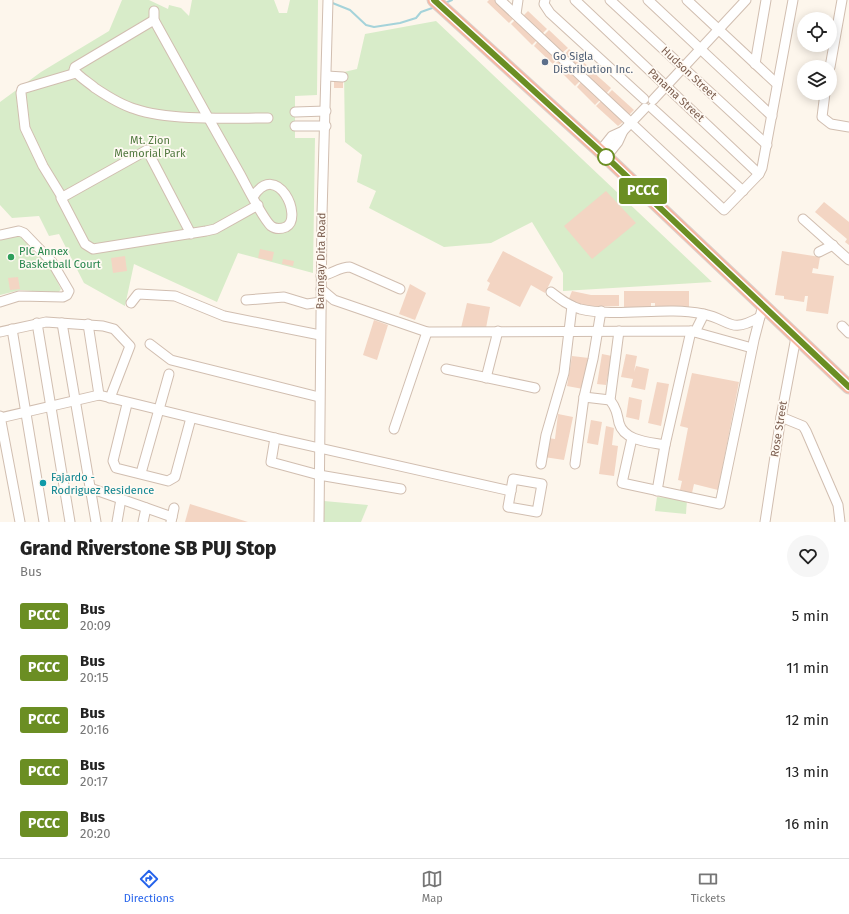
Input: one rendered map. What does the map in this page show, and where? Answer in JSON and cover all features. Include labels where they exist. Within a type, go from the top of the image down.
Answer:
[{"type":"highway","points":[[434,0],[603,154],[849,387]]},
{"type":"street","points":[[500,0],[724,210],[759,174],[767,145],[793,0]]},
{"type":"street","points":[[516,14],[518,0]]},
{"type":"street","points":[[545,0],[544,4],[550,13],[743,191]]},
{"type":"street","name":"Panama Street","points":[[575,0],[759,174]]},
{"type":"street","name":"Hudson Street","points":[[610,0],[767,145]]},
{"type":"street","points":[[648,0],[772,116]]},
{"type":"street","points":[[687,0],[777,84]]},
{"type":"street","points":[[603,154],[618,142],[623,131],[631,122],[746,0]]},
{"type":"street","points":[[755,64],[766,0]]},
{"type":"street","points":[[831,60],[842,0]]},
{"type":"street","name":"Barangay Dita Road","points":[[318,522],[321,276],[328,1]]},
{"type":"street","points":[[253,197],[265,184],[276,185],[282,192],[292,210],[292,220],[285,228],[274,228],[269,223],[253,197],[207,117],[154,16],[75,67],[74,70],[100,91],[135,109],[164,115],[207,117],[268,118]]},
{"type":"street","points":[[76,73],[22,89],[21,91],[25,128],[43,166],[62,197],[61,199],[85,244],[92,250],[216,229],[258,205]]},
{"type":"street","points":[[327,76],[343,77]]},
{"type":"street","points":[[824,100],[822,117],[831,124],[849,127]]},
{"type":"street","points":[[295,112],[326,111]]},
{"type":"street","points":[[313,112],[313,126]]},
{"type":"street","points":[[295,126],[326,126]]},
{"type":"street","points":[[62,197],[147,150],[191,234]]},
{"type":"street","points":[[804,218],[849,260]]},
{"type":"street","points":[[0,235],[12,231],[24,233],[52,262],[69,291],[68,295],[63,297],[19,296],[0,302]]},
{"type":"street","points":[[819,252],[833,245]]},
{"type":"street","points":[[321,276],[330,274],[343,267],[350,268],[400,289]]},
{"type":"street","points":[[321,289],[334,300],[427,332],[693,332],[752,348]]},
{"type":"street","points":[[551,292],[564,302],[580,309],[601,311],[684,311],[704,314],[731,325],[745,326],[760,317]]},
{"type":"street","points":[[131,303],[138,294],[175,296],[224,316],[286,330],[320,335]]},
{"type":"street","points":[[246,300],[284,297],[307,304],[321,302]]},
{"type":"street","points":[[632,438],[622,483],[720,504],[752,348],[763,305]]},
{"type":"street","points":[[541,464],[546,435],[564,373],[572,306]]},
{"type":"street","points":[[575,464],[584,397],[588,386],[601,311]]},
{"type":"street","points":[[657,491],[665,445],[693,332],[704,314]]},
{"type":"street","points":[[37,323],[70,522]]},
{"type":"street","points":[[0,332],[37,323],[88,324],[114,329],[130,346],[110,398]]},
{"type":"street","points":[[62,323],[96,522]]},
{"type":"street","points":[[88,324],[99,396]]},
{"type":"street","points":[[842,326],[849,333]]},
{"type":"street","points":[[12,329],[44,522]]},
{"type":"street","points":[[620,331],[610,400],[616,408],[622,429],[632,438],[665,445]]},
{"type":"street","points":[[394,429],[427,332]]},
{"type":"street","points":[[486,378],[498,332]]},
{"type":"street","name":"Rose Street","points":[[765,522],[781,417],[796,337]]},
{"type":"street","points":[[150,344],[171,360],[319,397]]},
{"type":"street","points":[[446,368],[535,388]]},
{"type":"street","points":[[141,473],[169,374]]},
{"type":"street","points":[[20,522],[0,417],[99,396],[127,404],[159,410],[511,491]]},
{"type":"street","points":[[584,397],[610,400]]},
{"type":"street","points":[[127,404],[113,461],[116,468],[141,473],[168,481],[175,477],[191,418]]},
{"type":"street","points":[[781,417],[803,426],[806,431],[838,505],[840,522]]},
{"type":"street","points":[[276,438],[271,462],[318,475],[401,489]]},
{"type":"street","points":[[513,479],[542,484],[537,512],[508,507],[511,491],[513,479]]},
{"type":"street","points":[[90,488],[173,516]]},
{"type":"street","points":[[117,522],[121,499]]},
{"type":"street","points":[[143,522],[146,508]]},
{"type":"green space","name":"Mt. Zion Memorial Park","points":[[122,0],[149,0],[168,9],[169,5],[181,8],[189,16],[192,0],[274,0],[279,13],[287,13],[290,0],[318,0],[317,95],[295,96],[295,138],[315,138],[313,273],[238,253],[217,302],[134,264],[125,306],[84,283],[59,234],[49,236],[39,216],[12,218],[0,205],[0,102],[41,72],[109,31]]},
{"type":"green space","points":[[436,21],[712,282],[563,291],[563,273],[532,222],[491,243],[444,247],[369,208],[376,191],[357,182],[362,155],[345,142],[344,72],[357,69],[365,34]]},
{"type":"green space","points":[[19,235],[49,265],[61,289],[58,293],[20,290],[0,295],[0,236]]},
{"type":"green space","points":[[657,497],[687,499],[686,514],[655,511]]},
{"type":"green space","points":[[324,501],[368,505],[361,522],[323,522]]},
{"type":"building","points":[[489,0],[495,0],[514,18],[509,23],[487,2]]},
{"type":"building","points":[[528,11],[547,29],[542,34],[523,16]]},
{"type":"building","points":[[515,20],[537,40],[532,45],[511,24]]},
{"type":"building","points":[[549,30],[568,48],[562,53],[544,35]]},
{"type":"building","points":[[538,41],[557,59],[553,64],[534,46]]},
{"type":"building","points":[[569,49],[591,69],[586,75],[564,55]]},
{"type":"building","points":[[558,61],[580,81],[575,86],[554,65]]},
{"type":"building","points":[[592,71],[611,88],[606,94],[587,76]]},
{"type":"building","points":[[334,77],[343,77],[343,88],[334,88]]},
{"type":"building","points":[[581,82],[600,100],[595,105],[577,87]]},
{"type":"building","points":[[612,90],[634,110],[629,115],[607,95]]},
{"type":"building","points":[[601,101],[623,122],[618,126],[596,106]]},
{"type":"building","points":[[606,191],[636,223],[592,259],[564,226]]},
{"type":"building","points":[[824,202],[849,222],[849,245],[845,242],[847,239],[815,212]]},
{"type":"building","points":[[260,249],[274,252],[272,261],[258,258]]},
{"type":"building","points":[[503,251],[553,277],[545,293],[531,285],[520,307],[487,290],[490,283],[487,281]]},
{"type":"building","points":[[782,251],[820,257],[818,269],[813,268],[812,273],[834,276],[828,314],[806,311],[808,296],[805,296],[804,302],[784,299],[784,296],[775,295]]},
{"type":"building","points":[[125,256],[127,271],[113,273],[111,258]]},
{"type":"building","points":[[283,259],[294,261],[293,266],[282,264]]},
{"type":"building","points":[[18,277],[20,289],[10,290],[8,278]]},
{"type":"building","points":[[410,284],[426,293],[415,320],[399,314]]},
{"type":"building","points":[[572,291],[591,295],[619,295],[619,306],[588,307],[568,301]]},
{"type":"building","points":[[624,291],[689,291],[689,309],[655,309],[655,303],[651,303],[651,308],[624,308]]},
{"type":"building","points":[[467,303],[490,307],[486,328],[461,328]]},
{"type":"building","points":[[374,320],[388,325],[377,360],[363,355]]},
{"type":"building","points":[[602,354],[612,356],[606,385],[597,384]]},
{"type":"building","points":[[626,354],[637,356],[634,372],[636,366],[649,369],[645,390],[631,387],[633,379],[621,377]]},
{"type":"building","points":[[572,356],[589,358],[583,389],[567,386]]},
{"type":"building","points":[[692,373],[739,382],[718,490],[694,484],[692,493],[680,490],[682,481],[678,480],[688,428],[680,426]]},
{"type":"building","points":[[657,382],[669,384],[661,426],[648,423]]},
{"type":"building","points":[[629,397],[642,400],[639,420],[626,417]]},
{"type":"building","points":[[558,414],[573,417],[564,460],[544,457],[548,438],[555,439]]},
{"type":"building","points":[[591,420],[602,422],[598,445],[587,443]]},
{"type":"building","points":[[606,426],[614,428],[612,445],[618,446],[614,476],[599,474]]},
{"type":"building","points":[[190,504],[248,522],[185,522]]},
{"type":"waterway","points":[[445,3],[452,0]]},
{"type":"waterway","points":[[330,2],[350,10],[366,25],[374,27],[400,23],[416,18],[421,12],[435,7]]},
{"type":"bus line","name":"PCCC","points":[[434,0],[600,151],[849,387]]},
{"type":"place","name":"Go Sigla Distribution Inc.","points":[[545,62]]},
{"type":"place","name":"PIC Annex Basketball Court","points":[[11,257]]},
{"type":"place","name":"Fajardo - Rodriguez Residence","points":[[43,483]]}]
